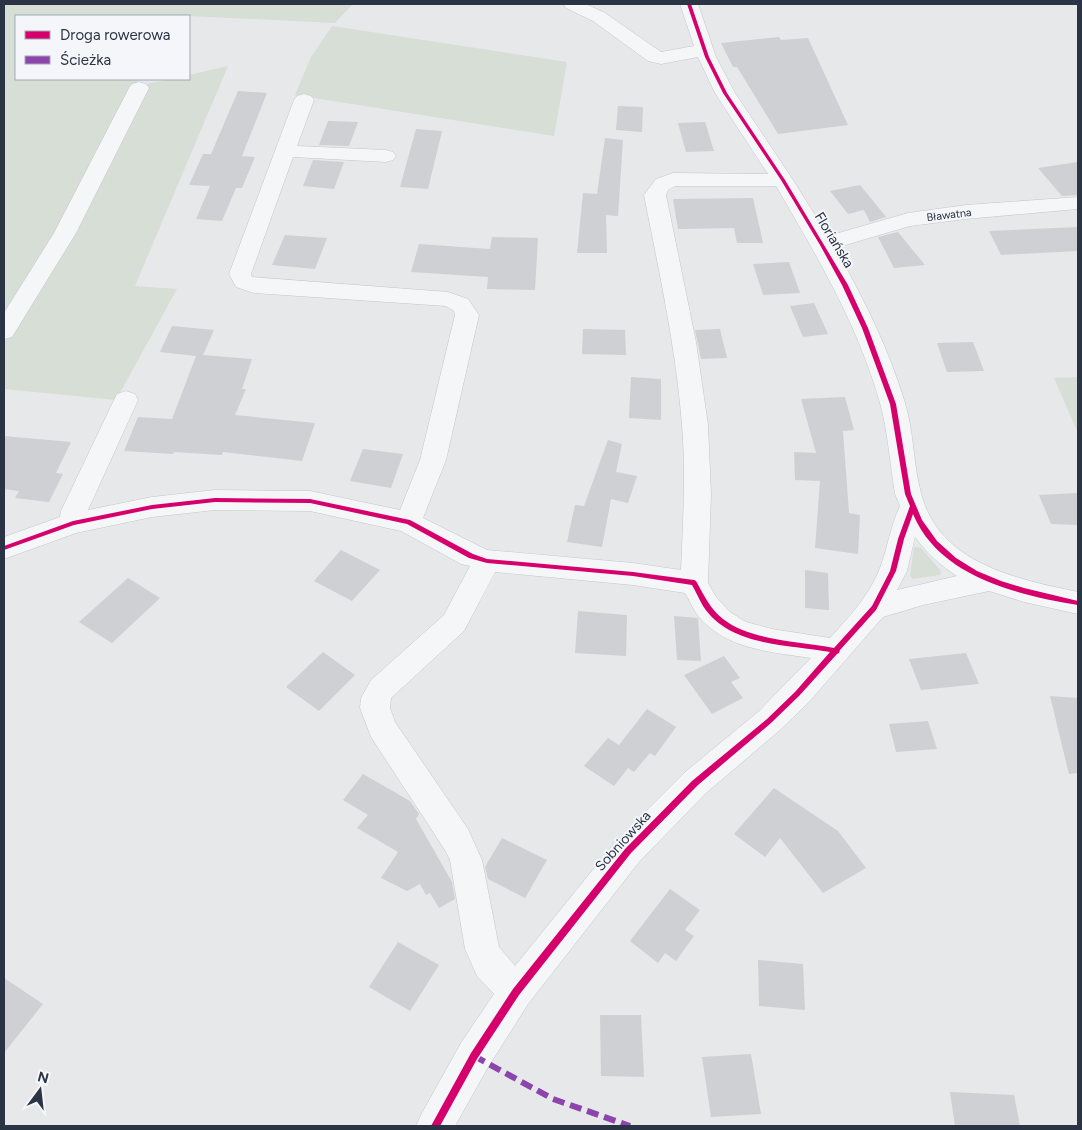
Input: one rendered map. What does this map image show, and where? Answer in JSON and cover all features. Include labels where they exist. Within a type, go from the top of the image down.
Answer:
[{"type":"street","points":[[572,4],[606,22],[655,57],[660,58],[704,50]]},
{"type":"street","name":"Floriańska","points":[[689,4],[704,50],[729,100],[783,180],[822,245],[845,285],[865,328],[893,404],[912,508],[924,528],[943,552],[968,571],[1002,586],[1078,603]]},
{"type":"street","points":[[4,331],[69,225],[109,150],[138,88]]},
{"type":"street","points":[[304,100],[240,274],[244,283],[257,286],[448,299],[458,302],[465,307],[467,315],[433,460],[408,522]]},
{"type":"street","points":[[286,151],[386,156]]},
{"type":"street","points":[[783,180],[676,179],[660,185],[655,195],[684,342],[695,425],[698,494],[694,583],[700,600],[709,612],[721,623],[736,632],[837,651]]},
{"type":"street","name":"Bławatna","points":[[822,245],[908,220],[966,212],[1078,203]]},
{"type":"street","points":[[73,523],[74,511],[126,400]]},
{"type":"street","points":[[4,548],[73,523],[152,506],[215,500],[310,501],[408,522],[471,556],[487,562],[632,574],[694,583]]},
{"type":"street","points":[[874,608],[894,572],[901,539],[912,508]]},
{"type":"street","points":[[487,562],[454,623],[381,689],[376,698],[375,708],[388,738],[457,840],[466,860],[482,949],[489,964],[516,992]]},
{"type":"street","points":[[874,608],[923,594],[989,580]]},
{"type":"street","name":"Sobniowska","points":[[435,1126],[474,1056],[516,992],[628,851],[695,783],[769,722],[798,694],[874,608]]},
{"type":"shaded area","points":[[4,4],[353,4],[335,23],[190,15],[15,15],[15,80],[137,80],[69,215],[4,313]]},
{"type":"shaded area","points":[[332,26],[567,62],[554,136],[295,95],[311,57]]},
{"type":"shaded area","points":[[228,66],[135,286],[177,289],[116,400],[4,389],[4,342],[93,199],[146,84],[166,80],[190,80],[190,75]]},
{"type":"shaded area","points":[[1078,377],[1078,433],[1054,378]]},
{"type":"shaded area","points":[[914,547],[921,548],[941,571],[940,575],[913,579],[910,576]]},
{"type":"building","points":[[779,37],[781,40],[808,38],[848,125],[778,134],[737,67],[733,67],[721,43]]},
{"type":"building","points":[[238,91],[267,93],[242,156],[255,157],[242,188],[236,188],[222,221],[196,219],[210,186],[189,185],[203,154],[211,154]]},
{"type":"building","points":[[618,106],[643,107],[642,132],[616,130]]},
{"type":"building","points":[[328,121],[358,122],[349,146],[319,145]]},
{"type":"building","points":[[705,122],[714,151],[686,152],[678,123]]},
{"type":"building","points":[[416,129],[442,131],[428,189],[400,187]]},
{"type":"building","points":[[605,138],[623,140],[618,216],[606,215],[607,253],[577,253],[583,193],[597,194]]},
{"type":"building","points":[[313,160],[344,162],[334,189],[303,186]]},
{"type":"building","points":[[1078,162],[1078,195],[1062,196],[1038,168]]},
{"type":"building","points":[[860,185],[886,217],[870,222],[864,210],[848,214],[830,191]]},
{"type":"building","points":[[753,198],[763,243],[737,243],[734,228],[678,229],[673,199]]},
{"type":"building","points":[[1078,227],[1078,251],[1001,255],[989,231]]},
{"type":"building","points":[[898,232],[925,265],[894,268],[878,237]]},
{"type":"building","points":[[285,235],[327,238],[315,269],[272,265]]},
{"type":"building","points":[[492,237],[538,238],[535,290],[487,289],[488,277],[411,272],[419,244],[490,249]]},
{"type":"building","points":[[789,262],[800,293],[763,295],[753,264]]},
{"type":"building","points":[[814,303],[828,334],[803,337],[790,306]]},
{"type":"building","points":[[172,326],[214,330],[203,355],[252,359],[242,389],[246,389],[235,415],[315,423],[302,461],[223,452],[222,455],[124,451],[138,417],[172,419],[196,356],[160,352]]},
{"type":"building","points":[[583,329],[625,330],[626,355],[582,354]]},
{"type":"building","points":[[720,329],[727,358],[701,359],[695,330]]},
{"type":"building","points":[[973,342],[984,371],[947,372],[937,343]]},
{"type":"building","points":[[631,377],[661,379],[661,420],[629,418]]},
{"type":"building","points":[[845,397],[854,430],[843,431],[849,513],[860,515],[858,554],[815,548],[820,481],[795,480],[794,452],[816,453],[801,399]]},
{"type":"building","points":[[4,436],[71,442],[56,473],[63,474],[49,502],[15,498],[19,491],[4,489]]},
{"type":"building","points":[[608,440],[622,444],[616,472],[637,476],[628,503],[611,499],[602,547],[567,542],[575,505],[584,506]]},
{"type":"building","points":[[363,449],[403,454],[391,488],[350,481]]},
{"type":"building","points":[[1078,493],[1078,525],[1051,524],[1039,495]]},
{"type":"building","points":[[341,550],[380,570],[352,601],[314,581]]},
{"type":"building","points":[[805,570],[828,573],[829,610],[805,608]]},
{"type":"building","points":[[128,578],[160,598],[112,643],[79,622]]},
{"type":"building","points":[[578,611],[627,615],[626,656],[575,653]]},
{"type":"building","points":[[674,616],[698,618],[701,661],[677,660]]},
{"type":"building","points":[[323,652],[355,675],[319,711],[286,687]]},
{"type":"building","points":[[966,653],[979,684],[921,690],[909,659]]},
{"type":"building","points":[[724,656],[740,678],[731,682],[743,698],[712,714],[684,675]]},
{"type":"building","points":[[1050,696],[1078,698],[1078,773],[1069,774]]},
{"type":"building","points":[[647,709],[676,727],[655,756],[650,753],[634,772],[628,768],[614,786],[584,766],[608,738],[619,745]]},
{"type":"building","points":[[928,721],[937,749],[896,752],[889,724]]},
{"type":"building","points":[[363,774],[410,801],[419,814],[416,819],[452,882],[455,899],[439,908],[430,893],[426,895],[420,884],[407,891],[381,878],[398,852],[357,828],[368,815],[343,800]]},
{"type":"building","points":[[774,788],[838,831],[866,868],[823,893],[780,838],[765,857],[734,834]]},
{"type":"building","points":[[502,838],[547,860],[525,898],[488,879],[485,867]]},
{"type":"building","points":[[670,889],[700,910],[685,930],[694,936],[676,961],[665,953],[658,963],[630,941]]},
{"type":"building","points":[[398,942],[439,965],[410,1011],[369,987]]},
{"type":"building","points":[[758,960],[803,964],[805,1010],[759,1006]]},
{"type":"building","points":[[4,978],[43,1004],[4,1053]]},
{"type":"building","points":[[600,1015],[641,1015],[644,1077],[601,1076]]},
{"type":"building","points":[[751,1054],[761,1114],[711,1117],[702,1057]]},
{"type":"building","points":[[950,1092],[1014,1095],[1020,1126],[955,1126]]},
{"type":"marked path","points":[[474,1056],[553,1099],[630,1126]]},
{"type":"cycle path","points":[[689,4],[707,57],[725,93],[783,180],[822,245],[845,285],[865,328],[893,404],[908,494],[919,521],[935,543],[953,560],[975,573],[1024,591],[1078,603]]},
{"type":"cycle path","points":[[4,548],[73,523],[152,507],[215,500],[310,501],[408,522],[471,556],[487,561],[633,574],[694,583],[706,605],[720,620],[735,630],[753,637],[772,641],[837,651]]},
{"type":"cycle path","points":[[435,1126],[474,1056],[516,992],[628,851],[695,783],[769,721],[797,694],[874,608],[893,571],[901,539],[912,508]]}]
